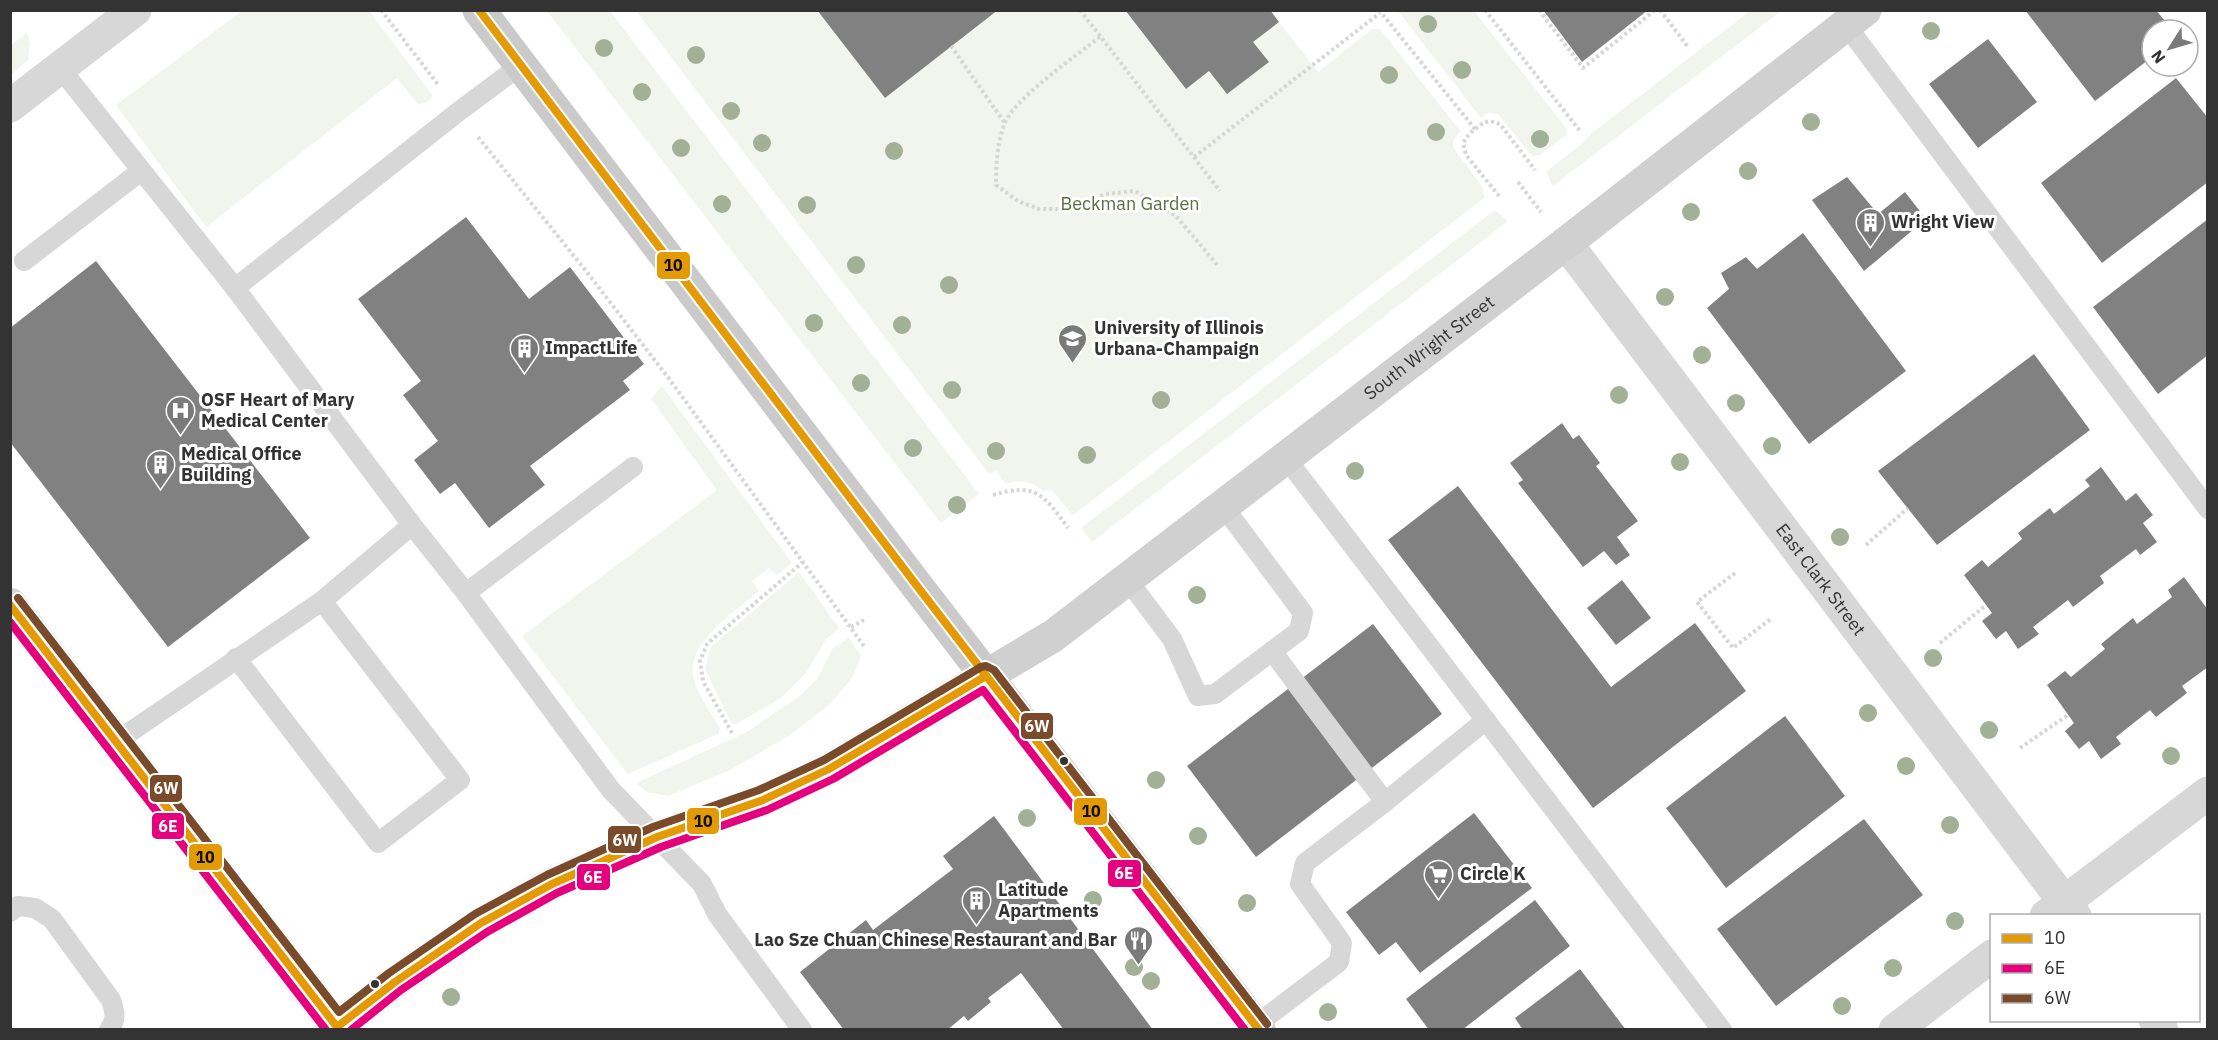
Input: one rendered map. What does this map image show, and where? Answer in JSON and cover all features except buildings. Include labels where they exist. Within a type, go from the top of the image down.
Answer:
[{"type":"main road","points":[[479,10],[986,676],[1257,1027]]},
{"type":"main road","name":"South Wright Street","points":[[986,676],[1053,636],[1856,18]]},
{"type":"street","points":[[10,106],[135,10]]},
{"type":"street","name":"East Clark Street","points":[[1566,243],[2062,911]]},
{"type":"street","points":[[10,604],[336,1029],[395,982],[481,923],[552,884],[657,837],[763,800],[830,769],[986,676]]},
{"type":"street","points":[[2062,911],[2208,794]]},
{"type":"street","points":[[1895,1029],[1990,958]]},
{"type":"lane","points":[[1856,18],[2208,509]]},
{"type":"lane","points":[[235,288],[458,111],[521,65]]},
{"type":"lane","points":[[60,68],[235,288],[412,525],[466,593],[611,790],[702,884],[717,914],[802,1029]]},
{"type":"lane","points":[[24,261],[141,171]]},
{"type":"lane","points":[[1285,457],[1722,1029]]},
{"type":"lane","points":[[466,593],[633,467]]},
{"type":"lane","points":[[1127,579],[1172,639],[1198,696],[1215,694],[1299,631],[1303,613],[1223,506]]},
{"type":"lane","points":[[117,741],[322,601],[412,525]]},
{"type":"lane","points":[[236,658],[378,843],[460,780],[322,601]]},
{"type":"lane","points":[[1272,651],[1384,802]]},
{"type":"lane","points":[[1257,1027],[1339,962],[1342,943],[1300,884],[1305,862],[1486,720]]},
{"type":"lane","points":[[10,912],[18,906],[35,908],[52,920],[111,1000],[115,1011],[115,1022],[109,1029]]},
{"type":"path","points":[[381,10],[656,362],[864,646]]},
{"type":"path","points":[[1080,10],[1220,191]]},
{"type":"path","points":[[1485,10],[1580,132]]},
{"type":"path","points":[[1539,10],[1583,68],[1655,10]]},
{"type":"path","points":[[1660,10],[1688,47]]},
{"type":"path","points":[[1194,157],[1379,12],[1475,129]]},
{"type":"path","points":[[1100,37],[1028,94],[1004,122],[996,155],[996,185],[1018,201],[1040,209],[1072,208],[1106,194],[1135,191],[1176,216],[1220,267]]},
{"type":"path","points":[[951,46],[1004,122]]},
{"type":"path","points":[[1499,196],[1466,155],[1463,142],[1483,123],[1490,121],[1500,124],[1534,170]]},
{"type":"path","points":[[993,495],[1018,488],[1030,490],[1048,501],[1068,528]]},
{"type":"path","points":[[1866,545],[1908,508]]},
{"type":"path","points":[[732,733],[703,681],[700,661],[707,644],[803,562]]},
{"type":"path","points":[[1735,573],[1697,602],[1732,648],[1772,618]]},
{"type":"path","points":[[1940,643],[1986,605]]},
{"type":"path","points":[[851,627],[864,620]]},
{"type":"path","points":[[2020,748],[2068,715]]},
{"type":"green space","points":[[242,11],[369,11],[433,96],[427,102],[418,104],[397,78],[206,227],[116,105]]},
{"type":"green space","points":[[547,11],[610,11],[979,494],[941,523]]},
{"type":"green space","name":"University of Illinois Urbana-Champaign","points":[[636,11],[817,11],[885,98],[998,11],[1125,11],[1186,89],[1279,22],[1318,72],[1372,29],[1380,29],[1460,131],[1453,141],[1453,147],[1483,188],[1484,198],[1073,515],[1050,488],[1044,492],[1036,485],[1026,482],[1006,484],[996,471],[989,474]]},
{"type":"green space","points":[[1398,11],[1474,11],[1567,129],[1567,134],[1540,155],[1532,156],[1498,114],[1488,113],[1481,118]]},
{"type":"green space","points":[[1750,11],[1781,11],[1553,186],[1547,171],[1583,143],[1592,133]]},
{"type":"green space","points":[[27,33],[30,43],[28,60],[11,75],[11,45]]},
{"type":"green space","points":[[1495,210],[1508,221],[1092,542],[1081,528]]},
{"type":"green space","points":[[662,386],[792,563],[777,575],[769,568],[752,581],[759,591],[716,627],[698,650],[693,662],[694,681],[720,728],[718,734],[628,774],[522,636],[717,490],[651,399]]},
{"type":"green space","points":[[799,572],[839,628],[826,639],[806,673],[781,698],[736,724],[731,723],[705,669],[711,647]]},
{"type":"green space","points":[[849,638],[861,656],[852,678],[830,704],[790,735],[730,770],[668,796],[647,792],[636,783],[747,732],[800,696],[817,679],[833,648]]},
{"type":"transit line","name":"10","points":[[479,10],[917,586],[1259,1030]]},
{"type":"transit line","name":"6W","points":[[18,598],[339,1012],[389,973],[475,914],[547,875],[653,827],[759,790],[824,760],[986,666],[994,670],[1267,1024]]},
{"type":"transit line","name":"10","points":[[10,605],[337,1027],[395,982],[481,923],[552,884],[657,837],[763,800],[829,769],[986,676]]},
{"type":"transit line","name":"6E","points":[[10,622],[326,1030]]},
{"type":"transit line","name":"6E","points":[[351,1030],[401,990],[487,932],[557,893],[661,847],[767,810],[833,779],[983,690],[1245,1030]]},
{"type":"place","name":"Wright View","points":[[1870,248]]},
{"type":"place","name":"University of Illinois Urbana-Champaign","points":[[1073,364]]},
{"type":"place","name":"ImpactLife","points":[[524,374]]},
{"type":"place","name":"OSF Heart of Mary Medical Center","points":[[180,436]]},
{"type":"place","name":"Medical Office Building","points":[[160,490]]},
{"type":"place","name":"Circle K","points":[[1439,900]]},
{"type":"place","name":"Latitude Apartments","points":[[977,926]]},
{"type":"place","name":"Lao Sze Chuan Chinese Restaurant and Bar","points":[[1138,966]]},
{"type":"park label","name":"Beckman Garden","points":[[1130,204]]}]
